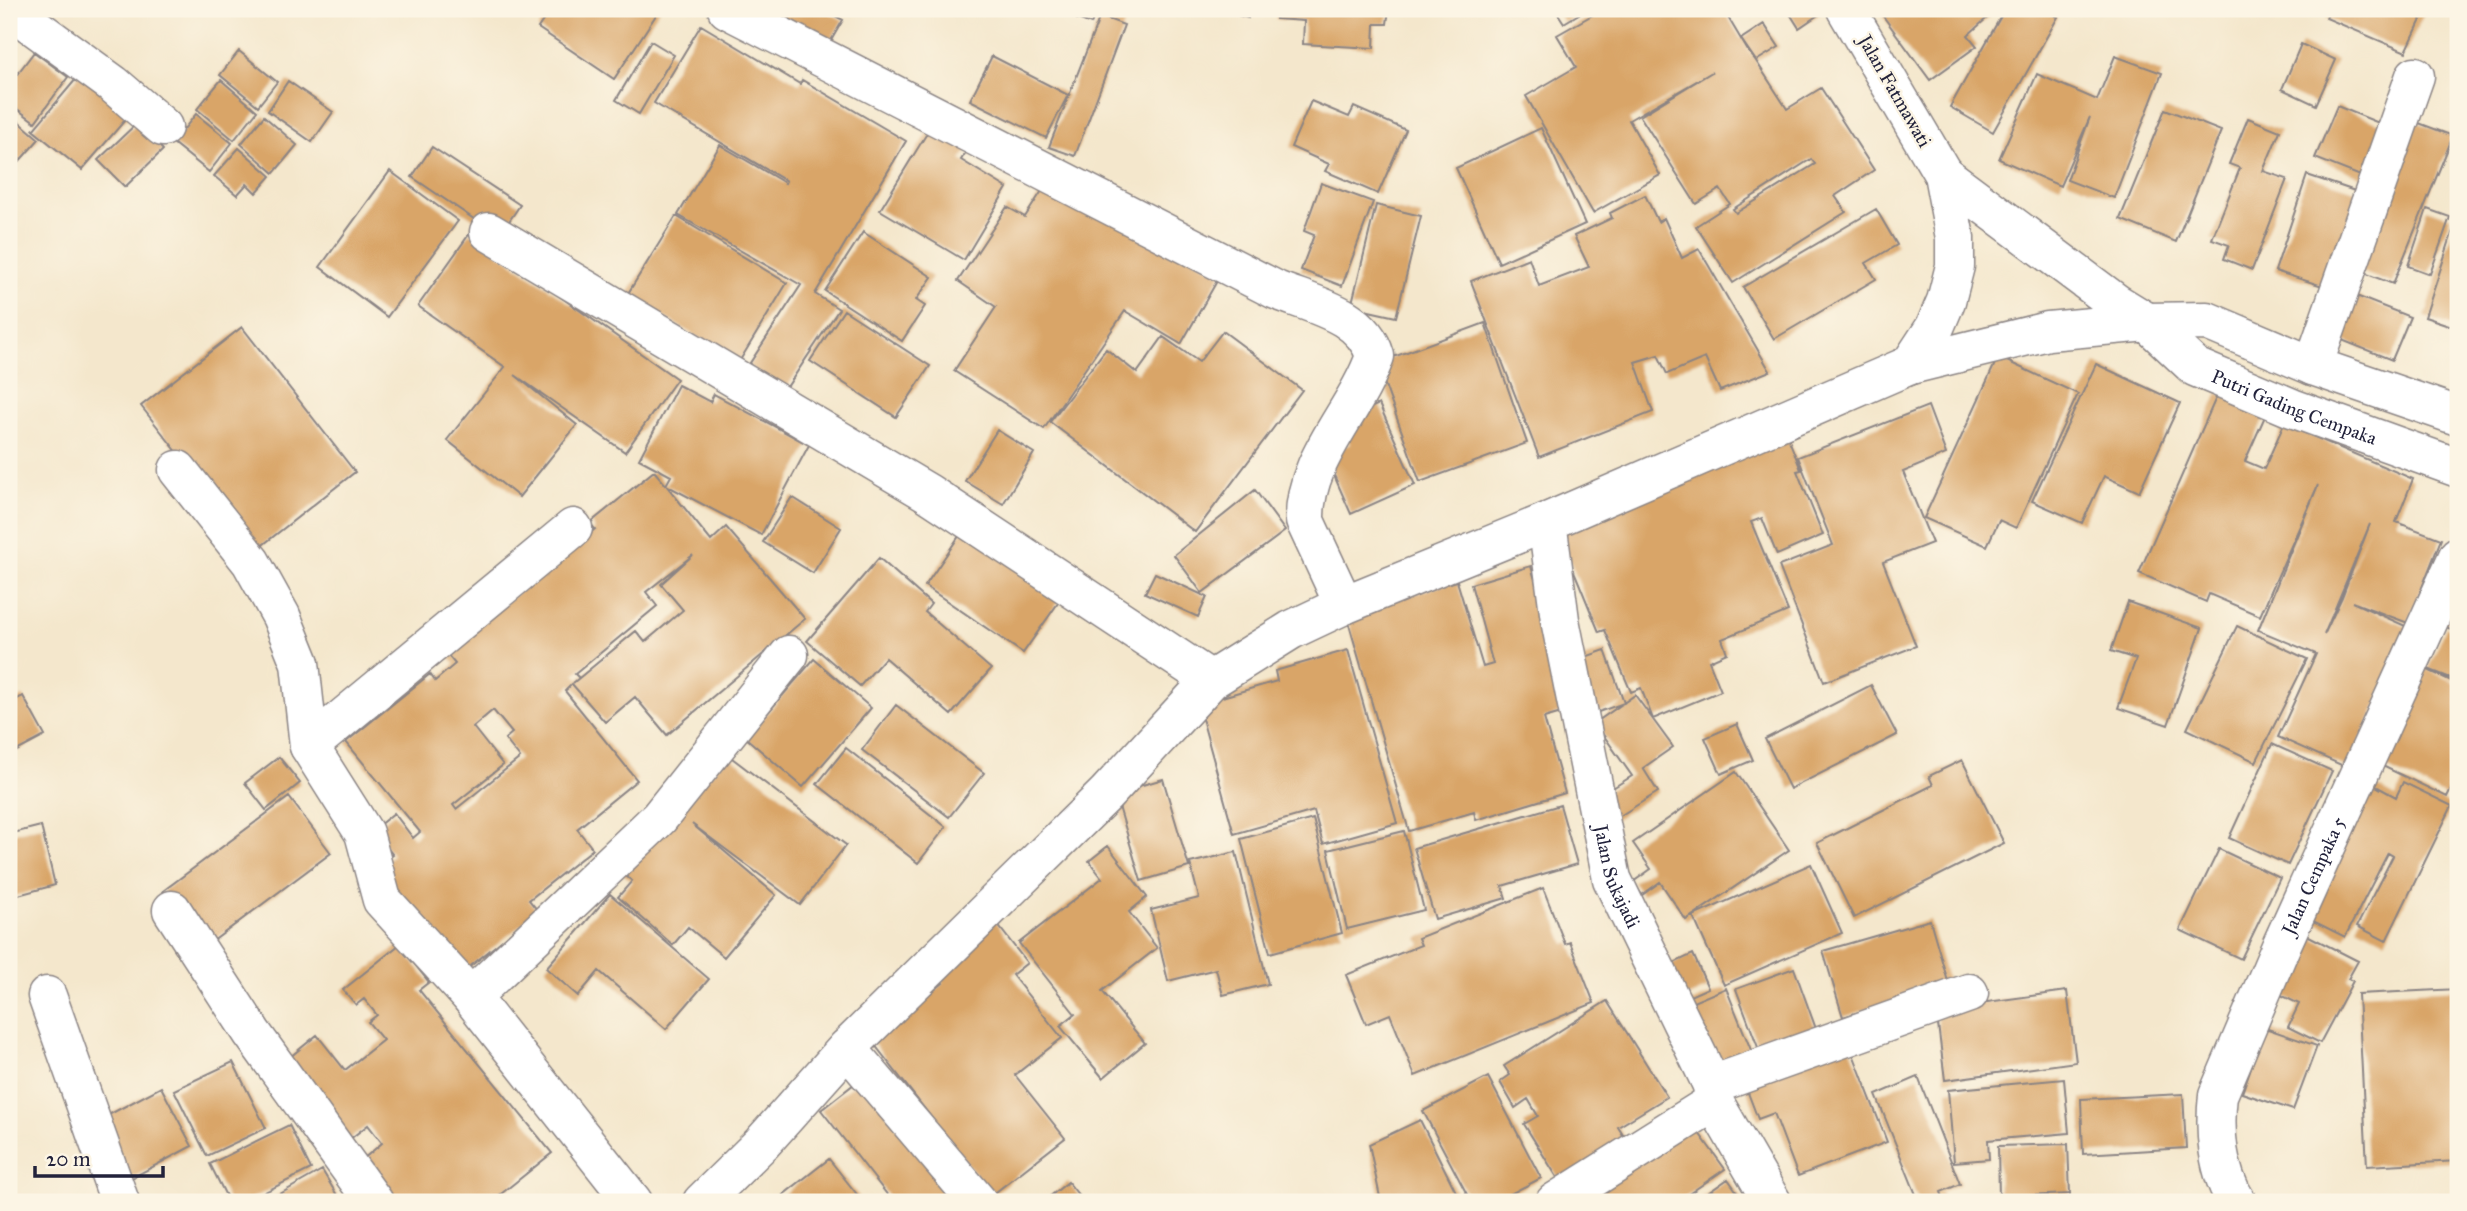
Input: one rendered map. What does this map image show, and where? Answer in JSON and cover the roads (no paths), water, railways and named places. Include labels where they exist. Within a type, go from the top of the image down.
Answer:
[{"type":"street","points":[[10,9],[113,84],[163,127]]},
{"type":"street","points":[[727,9],[1276,290],[1349,320],[1365,334],[1375,356],[1369,375],[1340,421],[1307,492],[1304,507],[1305,521],[1344,605]]},
{"type":"street","name":"Jalan Fatmawati","points":[[1846,9],[1943,174]]},
{"type":"street","points":[[2313,366],[2415,76]]},
{"type":"street","points":[[1910,365],[1936,327],[1955,267],[1955,238],[1943,174]]},
{"type":"street","name":"Putri Gading Cempaka","points":[[1943,174],[2116,303],[2147,322],[2195,368],[2292,408],[2458,468]]},
{"type":"street","points":[[489,232],[928,493],[1211,680]]},
{"type":"street","points":[[702,1202],[762,1143],[847,1048],[1080,821],[1211,680],[1291,631],[1344,605],[1546,522],[1910,365],[2021,337],[2069,328],[2207,321],[2313,366],[2458,416]]},
{"type":"street","points":[[178,470],[251,562],[281,616],[300,663],[309,746],[364,833],[382,900],[471,997],[633,1202]]},
{"type":"street","name":"Jalan Sukajadi","points":[[1546,522],[1560,620],[1612,879],[1713,1093],[1772,1202]]},
{"type":"street","points":[[309,746],[573,528]]},
{"type":"street","name":"Jalan Cempaka 5","points":[[2237,1202],[2220,1169],[2216,1112],[2218,1095],[2282,944],[2458,556]]},
{"type":"street","points":[[471,997],[659,818],[789,655]]},
{"type":"street","points":[[172,910],[252,1033],[374,1202]]},
{"type":"street","points":[[1555,1202],[1713,1093],[1969,993]]},
{"type":"street","points":[[47,996],[120,1202]]},
{"type":"street","points":[[847,1048],[978,1202]]}]
